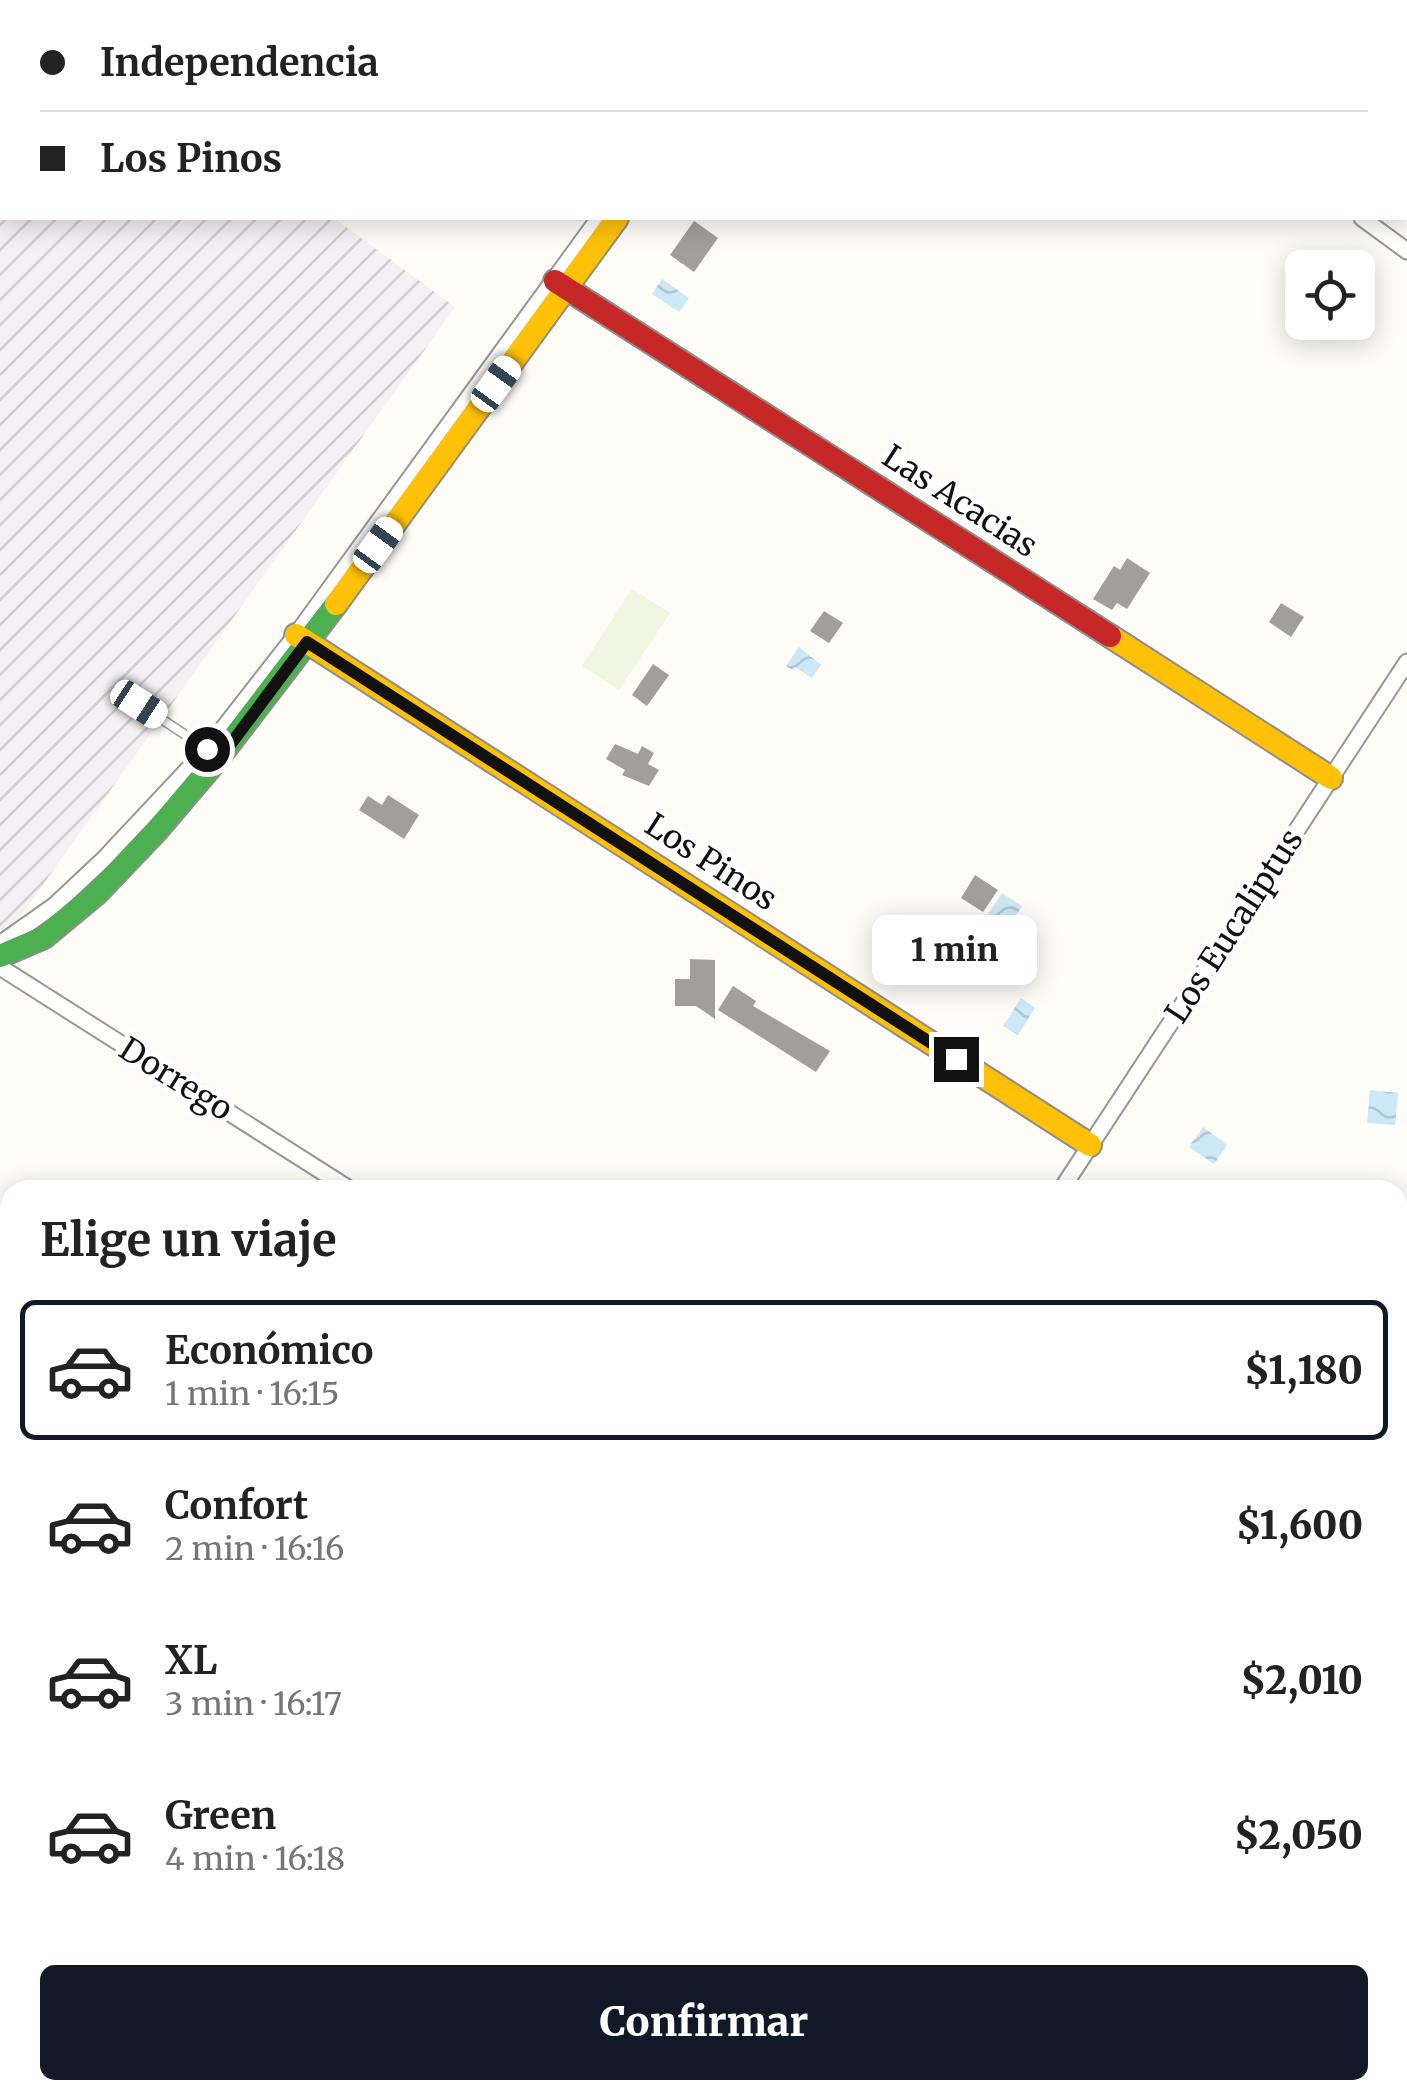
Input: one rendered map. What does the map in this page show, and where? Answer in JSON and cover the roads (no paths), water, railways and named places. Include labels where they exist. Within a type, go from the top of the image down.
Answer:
[{"type":"street","points":[[560,284],[598,220]]},
{"type":"street","points":[[0,956],[15,954],[65,920],[115,874],[302,638],[560,284],[615,220]]},
{"type":"street","points":[[1365,220],[1407,250]]},
{"type":"street","name":"Las Acacias","points":[[560,284],[1331,778]]},
{"type":"street","name":"Los Pinos","points":[[302,638],[1090,1145]]},
{"type":"street","name":"Los Eucaliptus","points":[[1067,1180],[1407,662]]},
{"type":"street","points":[[0,944],[55,906],[212,755]]},
{"type":"street","name":"Dorrego","points":[[0,967],[335,1180]]},
{"type":"lane","points":[[139,704],[212,755]]},
{"type":"water","points":[[662,279],[689,298],[679,312],[652,294]]},
{"type":"water","points":[[799,647],[821,665],[812,678],[786,666]]},
{"type":"water","points":[[1002,893],[1022,906],[1005,932],[985,919]]},
{"type":"water","points":[[1021,998],[1035,1008],[1018,1035],[1003,1026]]},
{"type":"water","points":[[1370,1090],[1398,1093],[1395,1125],[1367,1123]]},
{"type":"water","points":[[1203,1127],[1227,1145],[1214,1164],[1189,1147]]}]
